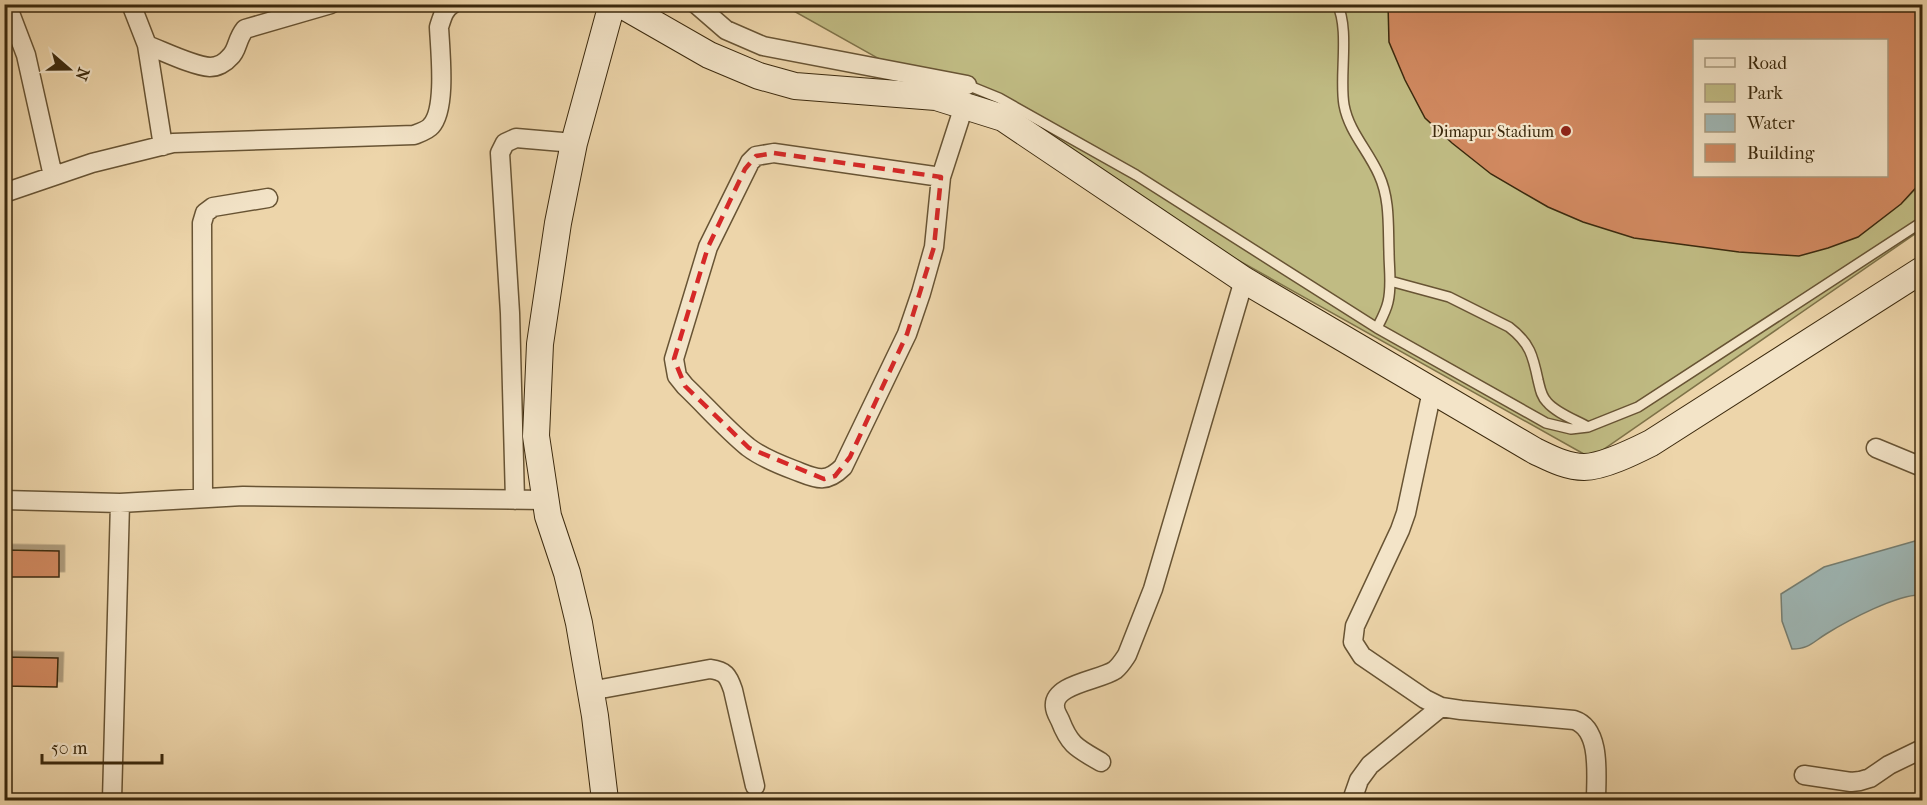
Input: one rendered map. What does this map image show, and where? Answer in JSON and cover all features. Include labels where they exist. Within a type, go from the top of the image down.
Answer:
[{"type":"street","points":[[131,4],[147,45],[163,146]]},
{"type":"street","points":[[147,45],[211,67],[225,63],[233,55],[238,37],[245,29],[331,4]]},
{"type":"street","points":[[4,193],[92,163],[173,143],[414,135],[431,127],[439,113],[441,100],[439,27],[448,6],[453,4]]},
{"type":"street","points":[[606,801],[579,623],[567,573],[548,516],[536,436],[540,344],[558,223],[574,143],[612,4]]},
{"type":"street","points":[[620,4],[709,55],[759,76],[795,86],[936,97],[966,96]]},
{"type":"street","points":[[696,4],[726,30],[763,46],[966,96],[1003,118],[1244,280],[1559,463],[1585,467],[1616,459],[1651,443],[1923,270]]},
{"type":"street","points":[[4,6],[10,13],[26,55],[53,176]]},
{"type":"street","points":[[941,177],[774,153],[756,156],[750,162],[708,247],[674,358],[677,376],[685,386],[749,448],[768,459],[814,478],[824,479],[835,476],[843,467],[907,334],[921,293],[934,247],[941,177],[966,96]]},
{"type":"street","points":[[515,500],[510,313],[500,153],[505,143],[516,138],[574,143]]},
{"type":"street","points":[[203,498],[202,223],[205,213],[213,207],[268,198]]},
{"type":"street","points":[[1101,762],[1071,743],[1065,735],[1054,706],[1056,698],[1062,690],[1114,671],[1127,655],[1153,589],[1244,280]]},
{"type":"street","points":[[1432,391],[1406,513],[1354,626],[1353,642],[1362,656],[1425,699],[1441,706],[1461,710],[1574,720],[1586,726],[1593,741],[1596,801]]},
{"type":"street","points":[[1876,448],[1923,467]]},
{"type":"street","points":[[4,500],[120,503],[243,496],[545,500]]},
{"type":"street","points":[[112,801],[120,503]]},
{"type":"street","points":[[590,691],[710,669],[720,670],[729,678],[733,690],[755,786]]},
{"type":"street","points":[[1352,801],[1359,780],[1370,765],[1441,706]]},
{"type":"street","points":[[1804,775],[1851,782],[1860,781],[1870,778],[1889,765],[1923,749]]},
{"type":"lane","points":[[1337,4],[1340,10],[1343,42],[1343,102],[1347,121],[1379,174],[1388,212],[1390,282],[1388,305],[1377,328]]},
{"type":"lane","points":[[966,96],[999,98],[1136,175],[1377,328],[1546,423],[1571,429],[1588,427],[1638,407],[1923,222]]},
{"type":"lane","points":[[1390,282],[1449,297],[1509,327],[1527,343],[1533,355],[1540,390],[1545,400],[1550,406],[1588,427]]},
{"type":"highlighted area","points":[[774,153],[941,177],[934,247],[907,334],[850,457],[835,476],[824,479],[749,448],[685,386],[674,359],[708,247],[745,169],[756,156]]},
{"type":"green space","points":[[783,5],[1922,5],[1922,229],[1591,458]]},
{"type":"water","points":[[1922,539],[1922,595],[1900,598],[1887,603],[1847,622],[1807,646],[1792,649],[1782,621],[1781,594],[1824,567]]},
{"type":"building","name":"Dimapur Stadium","points":[[1388,4],[1923,4],[1923,180],[1901,204],[1858,237],[1799,256],[1739,252],[1634,238],[1583,222],[1548,207],[1491,174],[1425,118],[1405,80],[1389,42]]},
{"type":"building","points":[[4,550],[59,551],[59,577],[4,577]]},
{"type":"building","points":[[4,657],[58,658],[57,687],[4,686]]},
{"type":"place","name":"Dimapur Stadium","points":[[1566,131]]}]
